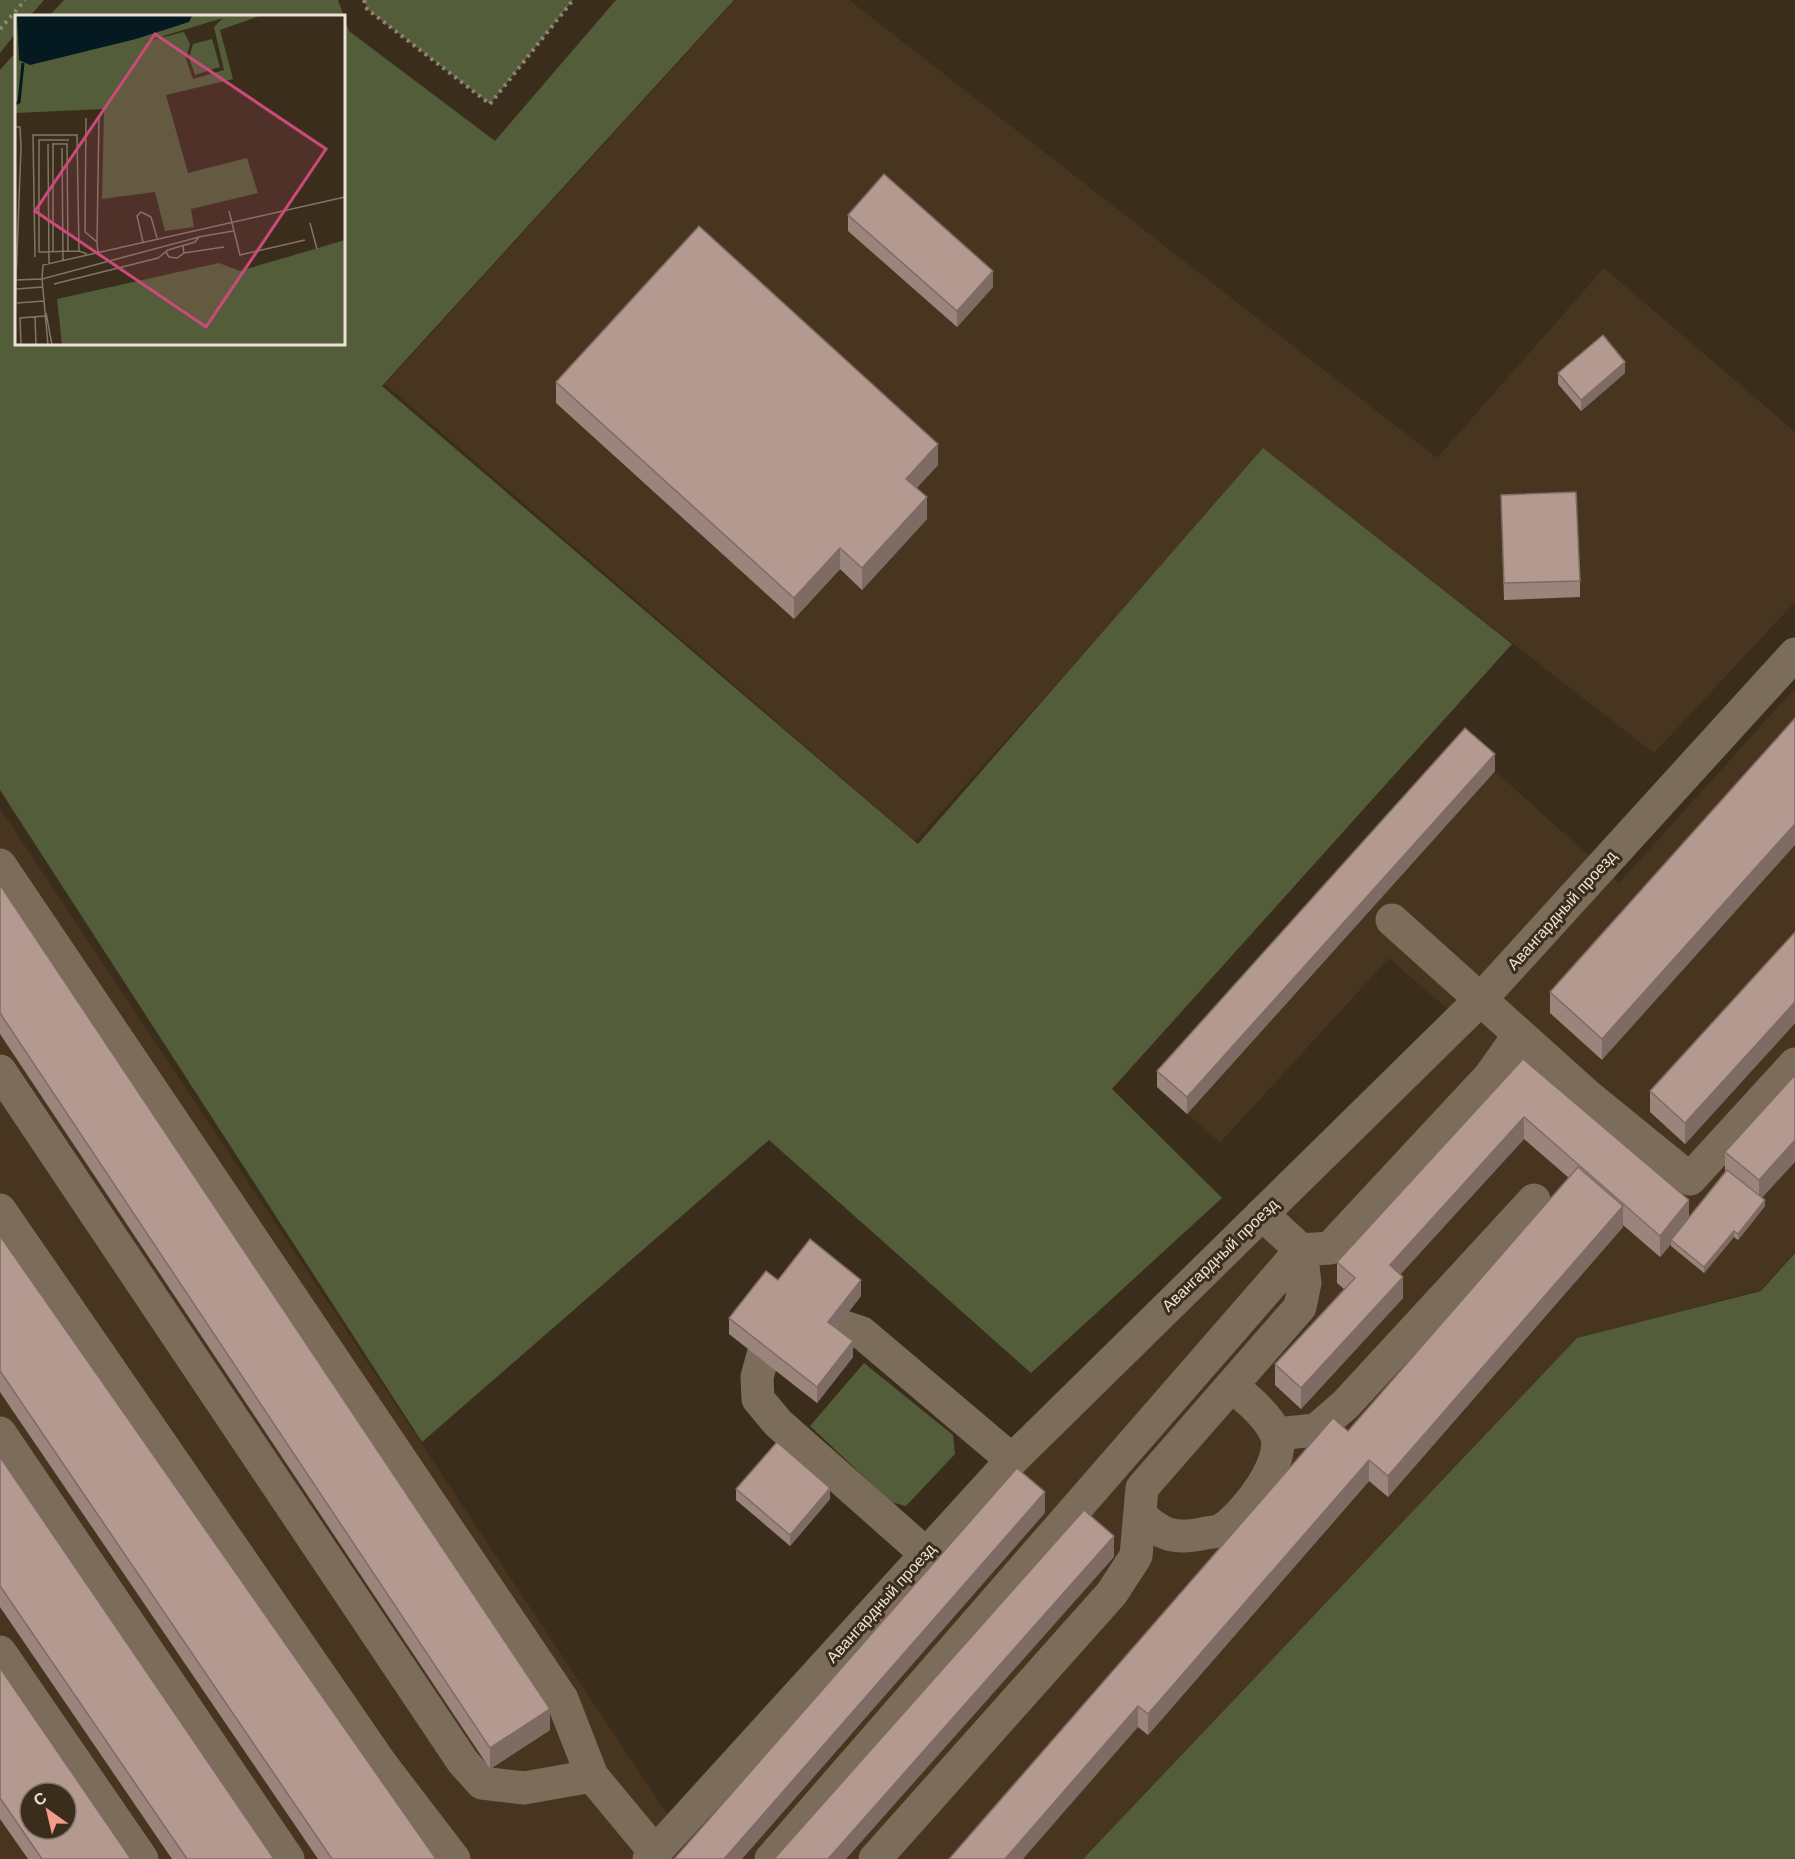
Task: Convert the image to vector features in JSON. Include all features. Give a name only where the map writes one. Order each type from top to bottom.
[{"type":"street","name":"Авангардный проезд","points":[[652,1856],[1012,1460],[1480,1000],[1795,654]]},
{"type":"street","points":[[0,865],[562,1699],[592,1776],[652,1856]]},
{"type":"street","points":[[1392,920],[1588,1096],[1690,1179],[1795,1064]]},
{"type":"street","points":[[771,1859],[1301,1250],[1330,1248],[1490,1076],[1519,1035]]},
{"type":"street","points":[[0,1071],[463,1762],[483,1783],[524,1788],[592,1776]]},
{"type":"street","points":[[1276,1434],[1316,1430],[1346,1404],[1534,1200]]},
{"type":"street","points":[[0,1210],[382,1765],[453,1859]]},
{"type":"street","points":[[875,1859],[1112,1593],[1136,1556],[1142,1488],[1300,1307],[1305,1283],[1301,1250],[1262,1214]]},
{"type":"street","points":[[926,1554],[778,1423],[758,1399],[757,1377],[765,1348],[787,1330],[808,1322],[835,1324],[862,1333],[1012,1460]]},
{"type":"street","points":[[1140,1515],[1155,1530],[1184,1539],[1222,1530],[1250,1502],[1276,1462],[1276,1434],[1249,1400],[1231,1386]]},
{"type":"street","points":[[0,1433],[288,1859]]},
{"type":"street","points":[[0,1652],[142,1859]]},
{"type":"path","points":[[0,29],[25,0]]},
{"type":"path","points":[[363,0],[367,9],[490,104],[573,0]]},
{"type":"shaded area","points":[[735,0],[849,0],[1437,458],[1604,268],[1795,432],[1795,602],[1654,753],[1266,452],[915,841],[385,384]]},
{"type":"shaded area","points":[[1795,688],[1795,1252],[1761,1290],[1577,1338],[1083,1859],[0,1859],[0,808],[677,1829],[1460,1020],[1389,958],[1220,1143],[1157,1087],[1465,744],[1619,883]]},
{"type":"green space","points":[[0,0],[44,0],[31,15],[15,15],[15,34],[0,53]]},
{"type":"green space","points":[[64,0],[338,0],[344,15],[50,15]]},
{"type":"green space","points":[[364,0],[573,0],[490,104],[367,9]]},
{"type":"green space","points":[[616,0],[734,0],[382,386],[918,844],[1263,448],[1512,644],[1112,1089],[1222,1198],[1031,1373],[769,1140],[422,1442],[0,790],[0,70],[15,53],[15,345],[345,345],[345,20],[349,31],[495,141]]},
{"type":"green space","points":[[1795,1253],[1795,1859],[1083,1859],[1577,1338],[1761,1291]]},
{"type":"green space","points":[[864,1363],[953,1435],[955,1454],[906,1506],[891,1502],[810,1426]]},
{"type":"building","points":[[884,174],[993,271],[957,311],[848,215]]},
{"type":"building","points":[[699,226],[938,444],[906,479],[927,497],[862,568],[840,548],[794,598],[556,382]]},
{"type":"building","points":[[1603,335],[1625,362],[1581,400],[1558,373]]},
{"type":"building","points":[[1576,492],[1580,581],[1504,583],[1501,495]]},
{"type":"building","points":[[1795,718],[1795,824],[1602,1039],[1550,992]]},
{"type":"building","points":[[1465,728],[1495,754],[1187,1097],[1157,1071]]},
{"type":"building","points":[[0,885],[550,1709],[490,1748],[0,1013]]},
{"type":"building","points":[[1795,932],[1795,1002],[1685,1123],[1650,1091]]},
{"type":"building","points":[[1523,1059],[1689,1200],[1660,1236],[1524,1117],[1390,1265],[1403,1277],[1301,1388],[1275,1364],[1355,1278],[1337,1262]]},
{"type":"building","points":[[1795,1075],[1795,1140],[1759,1180],[1725,1152]]},
{"type":"building","points":[[1578,1167],[1623,1206],[1388,1476],[1369,1460],[1148,1714],[1138,1706],[1005,1859],[949,1859],[1333,1418],[1348,1431]]},
{"type":"building","points":[[1727,1170],[1765,1200],[1738,1234],[1734,1231],[1704,1267],[1671,1240]]},
{"type":"building","points":[[0,1236],[436,1859],[332,1859],[0,1371]]},
{"type":"building","points":[[810,1239],[861,1280],[828,1322],[853,1341],[817,1387],[729,1318],[766,1271],[778,1280]]},
{"type":"building","points":[[777,1442],[830,1488],[790,1535],[736,1489]]},
{"type":"building","points":[[0,1457],[274,1859],[187,1859],[0,1586]]},
{"type":"building","points":[[1017,1468],[1045,1492],[724,1859],[674,1859]]},
{"type":"building","points":[[1084,1510],[1114,1536],[828,1859],[774,1859]]},
{"type":"building","points":[[0,1668],[78,1781],[18,1781],[18,1824],[0,1798]]},
{"type":"building","points":[[78,1782],[131,1859],[42,1859],[30,1841],[78,1841]]}]
